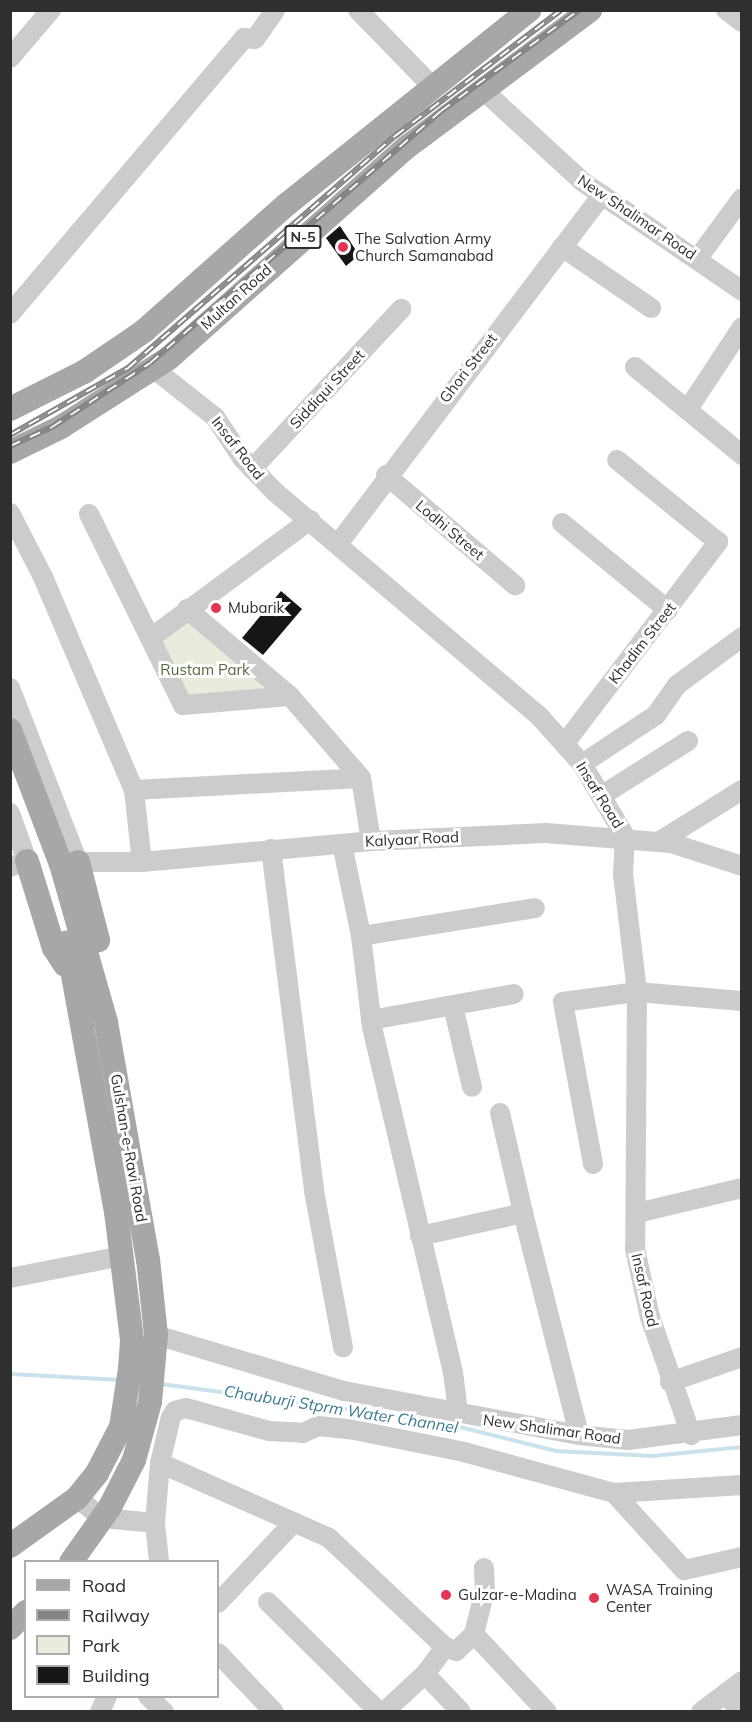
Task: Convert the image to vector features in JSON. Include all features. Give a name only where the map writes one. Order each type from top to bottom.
[{"type":"main road","name":"N-5","points":[[10,409],[84,372],[144,331],[286,205],[529,10]]},
{"type":"main road","name":"Multan Road","points":[[10,452],[61,427],[154,369],[408,147],[590,10]]},
{"type":"main road","name":"Gulshan-e-Ravi Road","points":[[10,729],[61,864],[106,1022],[130,1225],[122,1256],[139,1400],[116,1441],[77,1498],[11,1545]]},
{"type":"main road","name":"Gulshan-e-Ravi Road","points":[[10,774],[46,867],[76,982],[156,1341],[139,1400],[134,1460],[103,1518],[72,1560]]},
{"type":"main road","points":[[78,862],[109,993],[106,1022]]},
{"type":"main road","points":[[19,864],[54,948],[76,982]]},
{"type":"main road","points":[[10,1628],[24,1614]]},
{"type":"street","points":[[10,58],[51,10]]},
{"type":"street","points":[[10,314],[244,38],[255,39],[275,10]]},
{"type":"street","points":[[358,10],[432,86]]},
{"type":"street","points":[[726,10],[741,22]]},
{"type":"street","name":"New Shalimar Road","points":[[483,90],[602,195],[698,258],[741,291]]},
{"type":"street","name":"Ghori Street","points":[[338,544],[386,476],[602,195]]},
{"type":"street","points":[[698,258],[741,198]]},
{"type":"street","points":[[562,247],[651,308]]},
{"type":"street","name":"Siddiqui Street","points":[[252,469],[401,309]]},
{"type":"street","points":[[688,409],[741,327]]},
{"type":"street","points":[[635,367],[741,455]]},
{"type":"street","name":"Insaf Road","points":[[154,369],[215,417],[252,469],[565,743],[582,764],[625,836],[623,874],[637,992],[635,1249],[670,1382],[691,1435]]},
{"type":"street","name":"Khadim Street","points":[[565,743],[718,542],[617,460]]},
{"type":"street","name":"Lodhi Street","points":[[386,476],[515,585]]},
{"type":"street","points":[[10,513],[43,578],[134,790],[142,862]]},
{"type":"street","points":[[89,514],[152,636],[183,705],[290,696]]},
{"type":"street","points":[[152,636],[310,520]]},
{"type":"street","points":[[562,523],[668,610]]},
{"type":"street","points":[[187,609],[290,696],[361,778],[371,841]]},
{"type":"street","points":[[582,764],[656,715],[677,685],[741,637]]},
{"type":"street","points":[[10,688],[78,862]]},
{"type":"street","points":[[601,796],[688,741]]},
{"type":"street","points":[[134,790],[361,778]]},
{"type":"street","points":[[660,841],[741,790]]},
{"type":"street","points":[[10,813],[19,864]]},
{"type":"street","name":"Kalyaar Road","points":[[78,862],[142,862],[371,841],[546,833],[625,836],[660,841],[741,866]]},
{"type":"street","points":[[342,844],[361,936],[371,1020],[458,1413]]},
{"type":"street","points":[[272,849],[314,1191],[343,1347]]},
{"type":"street","points":[[361,936],[535,908]]},
{"type":"street","points":[[593,1164],[563,1002],[637,992],[741,1001]]},
{"type":"street","points":[[371,1020],[514,994]]},
{"type":"street","points":[[453,1006],[472,1087]]},
{"type":"street","points":[[500,1113],[579,1435]]},
{"type":"street","points":[[637,1213],[741,1188]]},
{"type":"street","points":[[420,1236],[523,1213]]},
{"type":"street","points":[[10,1278],[122,1256]]},
{"type":"street","name":"New Shalimar Road","points":[[156,1341],[344,1392],[579,1435],[628,1440],[691,1435],[741,1425]]},
{"type":"street","points":[[670,1382],[741,1357]]},
{"type":"street","points":[[159,1560],[155,1523],[160,1463],[171,1417],[175,1411],[186,1408],[269,1431],[303,1433],[318,1426],[349,1429],[465,1452],[614,1493],[741,1485]]},
{"type":"street","points":[[160,1463],[329,1538],[445,1647],[456,1651],[474,1634],[484,1590],[484,1568]]},
{"type":"street","points":[[614,1493],[684,1570],[741,1557]]},
{"type":"street","points":[[77,1498],[103,1518],[155,1523]]},
{"type":"street","points":[[219,1603],[294,1522]]},
{"type":"street","points":[[268,1602],[379,1712]]},
{"type":"street","points":[[474,1634],[547,1712]]},
{"type":"street","points":[[384,1712],[425,1674],[445,1647]]},
{"type":"street","points":[[219,1654],[274,1712]]},
{"type":"street","points":[[425,1674],[461,1712]]},
{"type":"street","points":[[701,1712],[741,1681]]},
{"type":"street","points":[[726,1694],[740,1712]]},
{"type":"street","points":[[100,1712],[106,1698]]},
{"type":"street","points":[[150,1698],[164,1712]]},
{"type":"green space","name":"Rustam Park","points":[[189,611],[290,696],[191,707],[152,637]]},
{"type":"building","name":"The Salvation Army Church Samanabad","points":[[340,226],[359,255],[346,266],[326,238]]},
{"type":"building","points":[[281,591],[302,609],[263,655],[242,638]]},
{"type":"waterway","name":"Chauburji Stprm Water Channel","points":[[10,1374],[121,1380]]},
{"type":"waterway","name":"Chauburji Stprm Water Channel","points":[[161,1384],[436,1421],[556,1451],[653,1456],[742,1447]]},
{"type":"railway","points":[[10,435],[128,368],[395,136],[561,10]]},
{"type":"railway","points":[[10,446],[52,427],[150,363],[441,111],[579,10]]},
{"type":"place","name":"The Salvation Army Church Samanabad","points":[[343,247]]},
{"type":"place","name":"Mubarik","points":[[216,608]]},
{"type":"place","name":"Gulzar-e-Madina","points":[[446,1595]]},
{"type":"place","name":"WASA Training Center","points":[[594,1598]]}]
